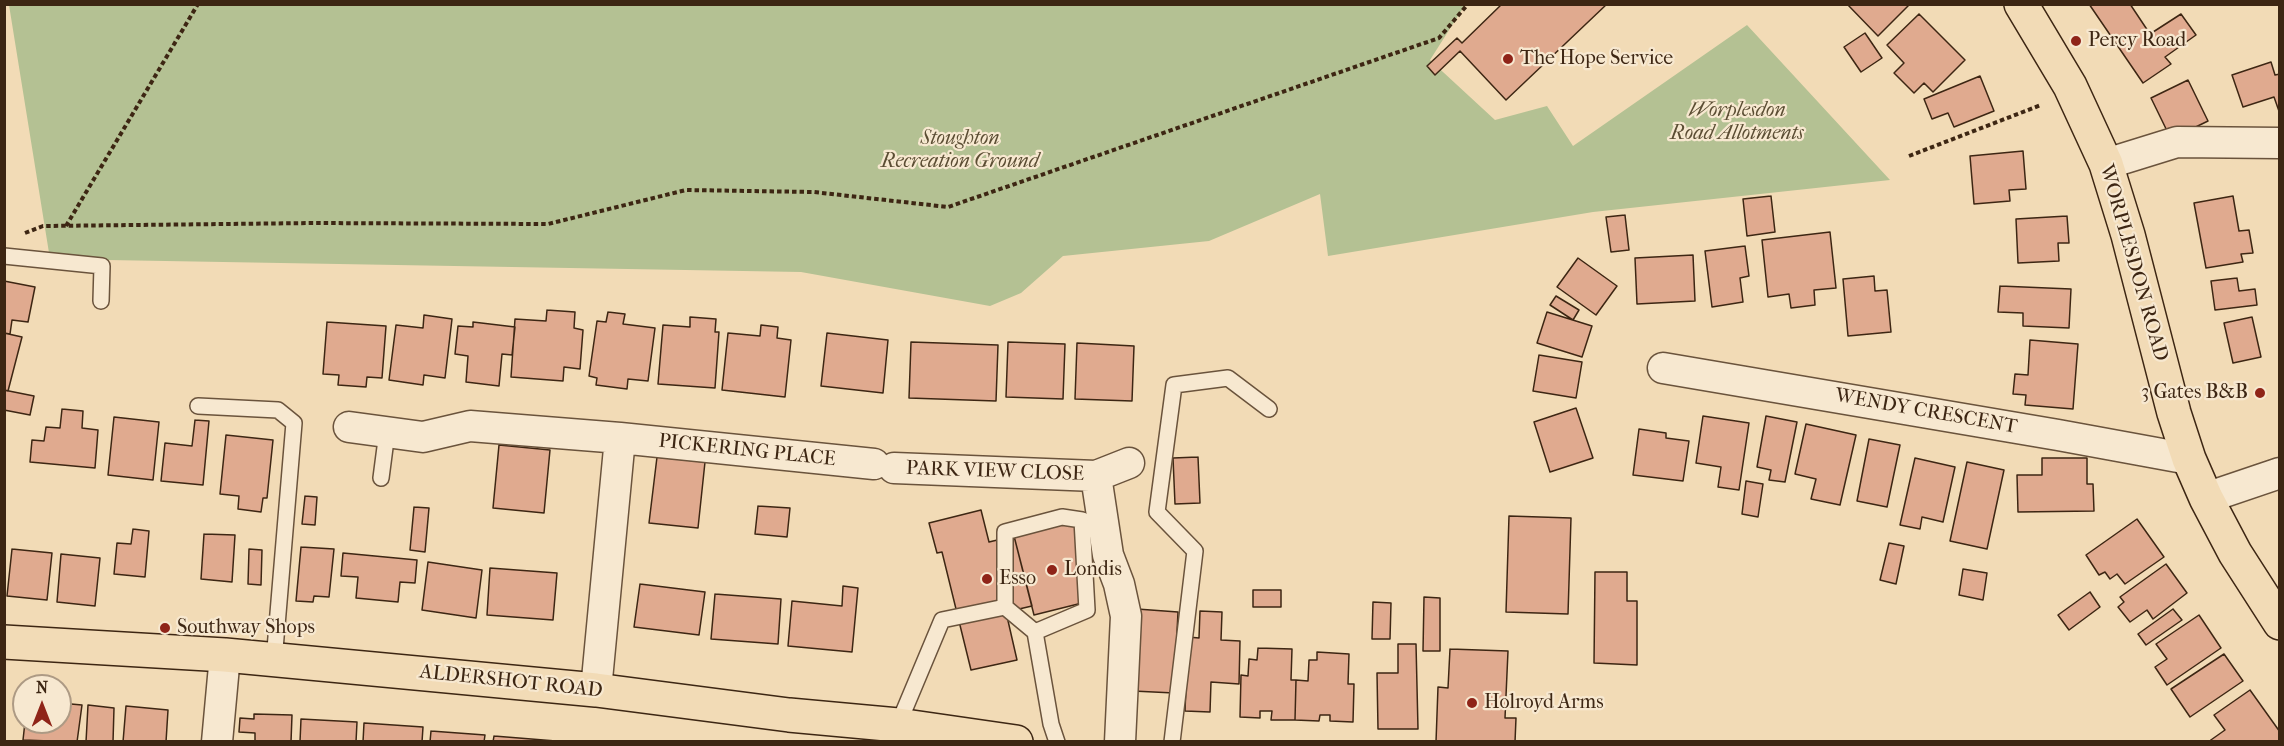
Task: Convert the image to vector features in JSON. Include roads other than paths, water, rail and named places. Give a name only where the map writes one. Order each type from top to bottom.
[{"type":"main road","name":"WORPLESDON ROAD","points":[[2021,4],[2070,86],[2106,164],[2128,235],[2174,413],[2189,459],[2206,498],[2235,553],[2280,622]]},
{"type":"main road","name":"ALDERSHOT ROAD","points":[[4,642],[225,655],[596,690],[789,715],[898,725],[981,739],[1016,741]]},
{"type":"street","points":[[2106,164],[2177,142],[2280,142]]},
{"type":"street","name":"WENDY CRESCENT","points":[[1663,368],[2189,459]]},
{"type":"street","name":"PICKERING PLACE","points":[[349,427],[423,437],[470,426],[620,438],[884,466]]},
{"type":"street","points":[[596,690],[620,438]]},
{"type":"street","name":"PARK VIEW CLOSE","points":[[884,466],[1096,476],[1129,463]]},
{"type":"street","points":[[2206,498],[2280,473]]},
{"type":"street","name":"PARK VIEW CLOSE","points":[[1096,476],[1108,555],[1119,584],[1126,616],[1120,741]]},
{"type":"street","points":[[217,741],[225,655]]},
{"type":"lane","points":[[4,256],[102,266],[101,301]]},
{"type":"lane","points":[[1172,741],[1195,551],[1157,512],[1174,385],[1228,378],[1269,409]]},
{"type":"lane","points":[[198,406],[278,410],[294,423],[274,661]]},
{"type":"lane","points":[[381,478],[387,432]]},
{"type":"lane","points":[[1005,607],[1005,532],[1062,517],[1082,520],[1087,610],[1035,632]]},
{"type":"lane","points":[[1005,607],[1035,632],[1051,724],[1057,741]]},
{"type":"lane","points":[[898,725],[942,620],[1005,607]]},
{"type":"place","name":"Percy Road","points":[[2076,41]]},
{"type":"place","name":"The Hope Service","points":[[1508,59]]},
{"type":"place","name":"3 Gates B&B","points":[[2260,393]]},
{"type":"place","name":"Londis","points":[[1052,570]]},
{"type":"place","name":"Esso","points":[[987,579]]},
{"type":"place","name":"Southway Shops","points":[[165,628]]},
{"type":"place","name":"Holroyd Arms","points":[[1472,703]]},
{"type":"park label","name":"Worplesdon Road Allotments","points":[[1737,122]]},
{"type":"park label","name":"Stoughton Recreation Ground","points":[[960,150]]}]
